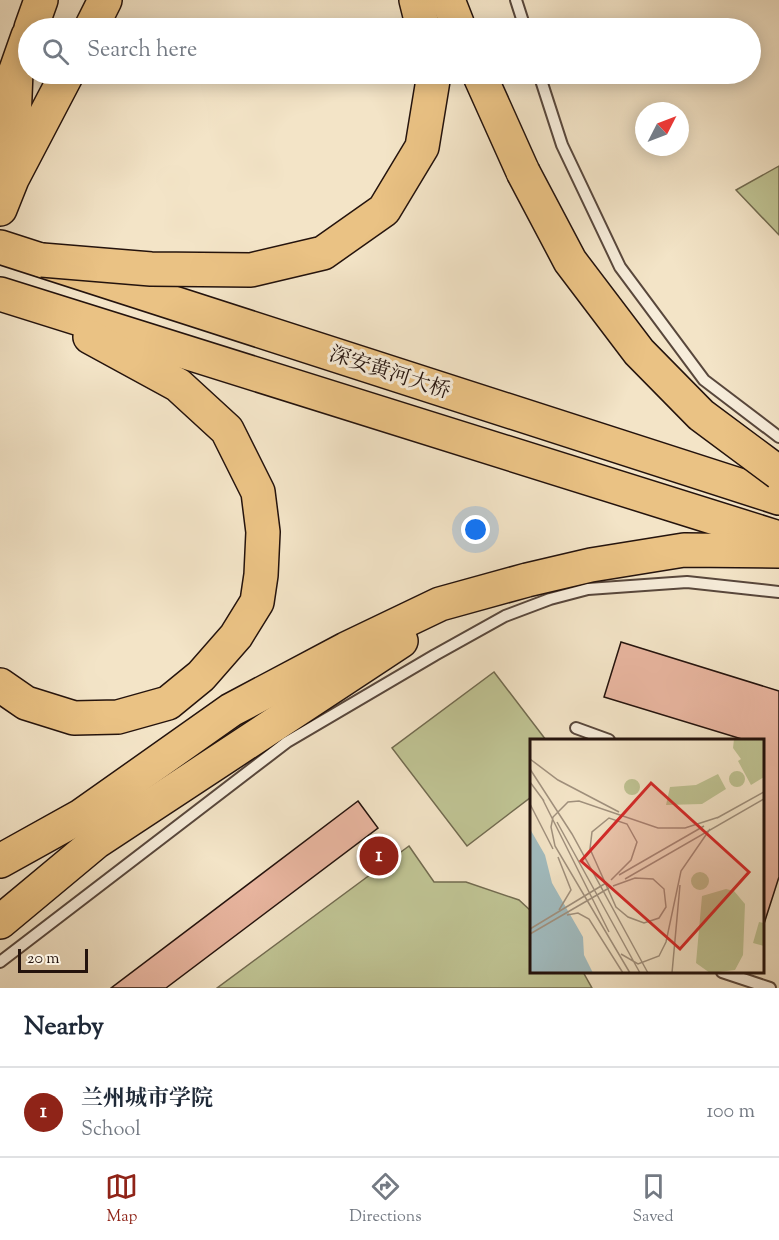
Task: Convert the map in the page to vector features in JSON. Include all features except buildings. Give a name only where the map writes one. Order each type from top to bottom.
[{"type":"main road","points":[[35,18],[41,0]]},
{"type":"main road","points":[[96,18],[105,0]]},
{"type":"main road","points":[[416,0],[420,18]]},
{"type":"main road","points":[[448,0],[455,18]]},
{"type":"main road","points":[[472,0],[478,18]]},
{"type":"main road","points":[[0,115],[18,65]]},
{"type":"main road","points":[[12,179],[16,71]]},
{"type":"main road","points":[[0,210],[12,179],[62,84]]},
{"type":"main road","points":[[42,260],[151,269],[251,270],[324,253],[384,210],[422,147],[432,84]]},
{"type":"main road","points":[[483,84],[523,172],[570,261],[639,352],[701,415],[779,473]]},
{"type":"main road","points":[[497,84],[523,172]]},
{"type":"main road","name":"深安黄河大桥","points":[[0,247],[779,498]]},
{"type":"main road","points":[[0,685],[26,703],[74,718],[118,717],[168,703],[201,676],[236,636],[257,602],[263,532],[258,492],[227,430],[178,385],[11,297]]},
{"type":"main road","name":"深安黄河大桥","points":[[11,297],[779,538]]},
{"type":"main road","points":[[0,861],[81,816],[231,710],[346,649],[440,604],[591,565],[684,550],[779,551]]},
{"type":"main road","points":[[0,922],[96,842],[410,636],[527,580]]},
{"type":"lane","points":[[516,0],[522,18]]},
{"type":"lane","points":[[542,84],[562,145],[620,267],[704,380],[779,437]]},
{"type":"lane","points":[[0,962],[287,742],[506,616],[550,598],[588,589],[687,582],[779,592]]},
{"type":"lane","points":[[576,728],[604,739]]},
{"type":"lane","points":[[725,973],[770,988]]},
{"type":"green space","points":[[779,166],[779,235],[736,190]]},
{"type":"green space","points":[[494,672],[545,739],[530,739],[530,798],[467,846],[392,748]]},
{"type":"green space","points":[[409,846],[434,882],[466,882],[519,900],[530,910],[530,973],[584,973],[592,988],[217,988]]},
{"type":"place","name":"兰州城市学院","points":[[379,856]]}]
